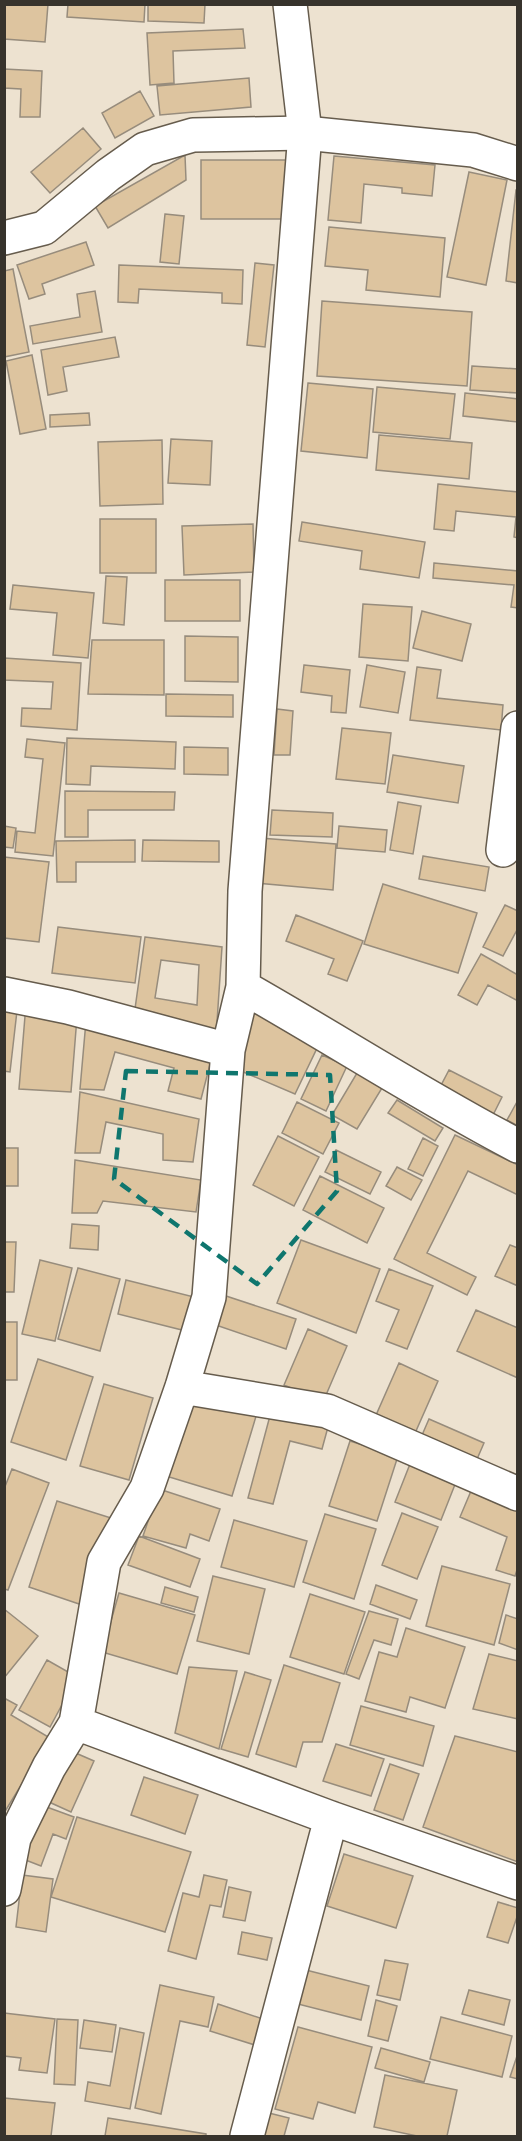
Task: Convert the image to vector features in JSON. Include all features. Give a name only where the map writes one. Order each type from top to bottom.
[{"type":"street","points":[[4,1889],[9,1834],[76,1723],[104,1562],[147,1488],[183,1387],[208,1297],[228,1050],[243,987],[245,891],[305,133],[290,4]]},
{"type":"street","points":[[4,238],[44,228],[108,175],[145,149],[194,135],[305,133],[473,150],[518,164]]},
{"type":"street","points":[[503,850],[518,728]]},
{"type":"street","points":[[243,987],[330,1036],[467,1119],[518,1146]]},
{"type":"street","points":[[4,994],[68,1007],[228,1050]]},
{"type":"street","points":[[183,1387],[327,1411],[518,1494]]},
{"type":"street","points":[[76,1723],[331,1818],[518,1883]]},
{"type":"street","points":[[247,2136],[331,1818]]},
{"type":"highlighted area","points":[[126,1071],[330,1075],[337,1191],[257,1284],[114,1179]]},
{"type":"building","points":[[4,4],[48,4],[45,42],[4,39]]},
{"type":"building","points":[[68,4],[145,4],[144,22],[67,17]]},
{"type":"building","points":[[148,4],[205,4],[204,23],[148,21]]},
{"type":"building","points":[[243,29],[245,48],[173,51],[174,83],[150,85],[147,33]]},
{"type":"building","points":[[4,69],[42,71],[40,117],[20,117],[21,89],[4,88]]},
{"type":"building","points":[[249,78],[251,107],[160,115],[157,86]]},
{"type":"building","points":[[140,91],[154,116],[115,138],[102,113]]},
{"type":"building","points":[[83,128],[101,149],[50,193],[31,172]]},
{"type":"building","points":[[185,155],[186,180],[108,228],[95,206]]},
{"type":"building","points":[[334,156],[435,165],[432,196],[402,193],[402,188],[364,184],[361,223],[328,220]]},
{"type":"building","points":[[201,160],[287,160],[286,219],[201,219]]},
{"type":"building","points":[[469,172],[507,180],[486,285],[447,277]]},
{"type":"building","points":[[516,190],[518,190],[518,283],[506,281]]},
{"type":"building","points":[[165,214],[184,216],[179,264],[160,262]]},
{"type":"building","points":[[329,227],[445,238],[440,297],[366,290],[368,270],[325,266]]},
{"type":"building","points":[[86,242],[94,265],[42,284],[45,294],[29,299],[17,265]]},
{"type":"building","points":[[255,263],[274,265],[265,347],[247,345]]},
{"type":"building","points":[[119,265],[243,270],[242,304],[222,303],[222,293],[139,289],[138,303],[118,302]]},
{"type":"building","points":[[13,269],[29,352],[4,357],[4,271]]},
{"type":"building","points":[[95,291],[102,332],[33,344],[30,326],[80,317],[77,294]]},
{"type":"building","points":[[322,301],[472,312],[467,386],[317,376]]},
{"type":"building","points":[[115,337],[119,357],[63,367],[67,391],[48,395],[41,350]]},
{"type":"building","points":[[32,355],[46,429],[20,434],[6,361]]},
{"type":"building","points":[[472,366],[518,369],[518,393],[470,390]]},
{"type":"building","points":[[308,383],[373,389],[367,458],[301,451]]},
{"type":"building","points":[[377,387],[455,394],[450,439],[373,432]]},
{"type":"building","points":[[465,393],[518,399],[518,422],[463,416]]},
{"type":"building","points":[[89,413],[90,425],[50,427],[50,415]]},
{"type":"building","points":[[379,435],[472,443],[469,479],[376,470]]},
{"type":"building","points":[[171,439],[212,441],[210,485],[168,483]]},
{"type":"building","points":[[162,440],[163,504],[100,506],[98,442]]},
{"type":"building","points":[[438,484],[518,492],[518,538],[514,537],[516,517],[456,511],[454,531],[434,529]]},
{"type":"building","points":[[100,519],[156,519],[156,573],[100,573]]},
{"type":"building","points":[[302,522],[425,542],[419,578],[360,569],[362,551],[299,541]]},
{"type":"building","points":[[253,524],[254,572],[184,575],[182,526]]},
{"type":"building","points":[[434,563],[518,571],[518,608],[511,607],[514,585],[433,578]]},
{"type":"building","points":[[106,576],[127,577],[124,625],[103,623]]},
{"type":"building","points":[[165,580],[240,580],[240,621],[165,621]]},
{"type":"building","points":[[13,585],[94,593],[88,658],[53,655],[57,613],[10,609]]},
{"type":"building","points":[[363,604],[412,607],[408,661],[359,657]]},
{"type":"building","points":[[422,611],[471,624],[462,661],[413,648]]},
{"type":"building","points":[[185,636],[238,637],[238,682],[185,681]]},
{"type":"building","points":[[92,640],[164,640],[164,695],[88,694]]},
{"type":"building","points":[[4,658],[81,663],[77,730],[21,726],[22,708],[51,709],[53,682],[4,680]]},
{"type":"building","points":[[304,665],[350,670],[346,713],[331,712],[332,696],[301,692]]},
{"type":"building","points":[[367,665],[405,672],[398,713],[360,707]]},
{"type":"building","points":[[417,667],[441,670],[437,698],[503,705],[501,730],[410,720]]},
{"type":"building","points":[[166,694],[233,695],[233,717],[166,716]]},
{"type":"building","points":[[277,709],[293,711],[290,755],[274,755]]},
{"type":"building","points":[[342,728],[391,733],[385,784],[336,779]]},
{"type":"building","points":[[67,738],[176,742],[175,769],[91,766],[90,785],[66,784]]},
{"type":"building","points":[[27,739],[65,743],[53,856],[15,852],[17,831],[35,833],[43,759],[25,757]]},
{"type":"building","points":[[184,747],[228,748],[228,775],[184,774]]},
{"type":"building","points":[[393,755],[464,766],[458,803],[387,792]]},
{"type":"building","points":[[65,791],[175,792],[174,810],[88,810],[88,837],[65,837]]},
{"type":"building","points":[[398,802],[421,806],[413,854],[390,850]]},
{"type":"building","points":[[272,810],[333,813],[332,837],[270,835]]},
{"type":"building","points":[[4,826],[16,828],[13,848],[4,847]]},
{"type":"building","points":[[339,826],[387,830],[385,852],[337,848]]},
{"type":"building","points":[[260,838],[336,844],[333,890],[256,883]]},
{"type":"building","points":[[135,840],[135,862],[76,862],[76,882],[57,882],[56,841]]},
{"type":"building","points":[[143,840],[219,841],[219,862],[142,861]]},
{"type":"building","points":[[423,856],[489,867],[485,891],[419,879]]},
{"type":"building","points":[[4,857],[49,862],[39,942],[4,938]]},
{"type":"building","points":[[383,884],[477,913],[458,973],[364,944]]},
{"type":"building","points":[[505,905],[518,911],[518,928],[503,956],[483,947]]},
{"type":"building","points":[[296,915],[363,941],[347,981],[328,974],[334,959],[286,941]]},
{"type":"building","points":[[58,927],[141,937],[135,983],[52,973]]},
{"type":"building","points":[[145,937],[222,947],[216,1037],[134,1016]],"holes":[[[161,960],[199,965],[197,1005],[155,998]]]},
{"type":"building","points":[[481,954],[518,975],[518,1001],[488,985],[477,1005],[458,995]]},
{"type":"building","points":[[4,999],[18,1002],[10,1072],[4,1071]]},
{"type":"building","points":[[26,1004],[77,1017],[71,1092],[19,1089]]},
{"type":"building","points":[[254,1013],[319,1044],[295,1094],[234,1068]]},
{"type":"building","points":[[86,1021],[213,1053],[201,1099],[168,1091],[174,1068],[115,1052],[104,1090],[80,1089]]},
{"type":"building","points":[[322,1055],[347,1066],[326,1111],[301,1099]]},
{"type":"building","points":[[449,1070],[502,1097],[491,1119],[437,1093]]},
{"type":"building","points":[[357,1073],[382,1088],[357,1129],[332,1115]]},
{"type":"building","points":[[80,1092],[199,1119],[193,1162],[163,1160],[163,1134],[106,1122],[100,1153],[75,1153]]},
{"type":"building","points":[[397,1100],[443,1128],[435,1141],[388,1113]]},
{"type":"building","points":[[518,1100],[518,1126],[507,1120]]},
{"type":"building","points":[[297,1102],[339,1123],[323,1154],[282,1133]]},
{"type":"building","points":[[455,1135],[518,1165],[518,1195],[468,1171],[427,1253],[476,1277],[467,1295],[394,1259]]},
{"type":"building","points":[[278,1136],[319,1157],[294,1206],[253,1185]]},
{"type":"building","points":[[423,1138],[438,1146],[423,1176],[408,1169]]},
{"type":"building","points":[[4,1148],[18,1148],[18,1186],[4,1186]]},
{"type":"building","points":[[336,1150],[381,1172],[370,1194],[325,1172]]},
{"type":"building","points":[[75,1160],[201,1180],[196,1212],[103,1201],[97,1213],[72,1213]]},
{"type":"building","points":[[397,1167],[422,1180],[411,1200],[386,1186]]},
{"type":"building","points":[[320,1176],[384,1208],[367,1243],[303,1210]]},
{"type":"building","points":[[72,1224],[99,1226],[98,1250],[70,1248]]},
{"type":"building","points":[[301,1240],[380,1269],[356,1333],[277,1303]]},
{"type":"building","points":[[4,1242],[16,1242],[14,1292],[4,1292]]},
{"type":"building","points":[[510,1245],[518,1248],[518,1286],[495,1276]]},
{"type":"building","points":[[40,1260],[72,1268],[55,1341],[22,1334]]},
{"type":"building","points":[[78,1268],[120,1279],[100,1351],[58,1339]]},
{"type":"building","points":[[389,1269],[433,1286],[407,1349],[386,1341],[399,1310],[376,1301]]},
{"type":"building","points":[[126,1280],[198,1298],[190,1332],[118,1314]]},
{"type":"building","points":[[220,1294],[296,1319],[286,1349],[210,1323]]},
{"type":"building","points":[[476,1310],[518,1328],[518,1378],[457,1351]]},
{"type":"building","points":[[4,1322],[17,1322],[17,1380],[4,1380]]},
{"type":"building","points":[[308,1329],[347,1346],[323,1402],[284,1385]]},
{"type":"building","points":[[38,1359],[93,1377],[66,1460],[11,1442]]},
{"type":"building","points":[[399,1363],[438,1381],[412,1440],[373,1422]]},
{"type":"building","points":[[104,1384],[153,1398],[129,1480],[80,1466]]},
{"type":"building","points":[[191,1393],[257,1413],[232,1496],[166,1476]]},
{"type":"building","points":[[271,1412],[328,1427],[322,1449],[290,1441],[273,1504],[248,1498]]},
{"type":"building","points":[[429,1419],[484,1443],[474,1466],[419,1442]]},
{"type":"building","points":[[350,1441],[398,1456],[377,1521],[329,1506]]},
{"type":"building","points":[[410,1464],[456,1482],[441,1520],[395,1502]]},
{"type":"building","points":[[12,1469],[49,1483],[8,1590],[4,1589],[4,1489]]},
{"type":"building","points":[[159,1489],[220,1509],[209,1541],[190,1534],[186,1548],[143,1536]]},
{"type":"building","points":[[471,1491],[518,1511],[518,1567],[515,1576],[496,1570],[507,1537],[460,1517]]},
{"type":"building","points":[[57,1501],[111,1518],[82,1605],[29,1587]]},
{"type":"building","points":[[402,1513],[438,1527],[417,1579],[382,1565]]},
{"type":"building","points":[[325,1514],[376,1529],[354,1599],[303,1582]]},
{"type":"building","points":[[234,1520],[307,1541],[294,1587],[221,1567]]},
{"type":"building","points":[[139,1536],[200,1559],[190,1587],[128,1565]]},
{"type":"building","points":[[442,1566],[510,1584],[494,1645],[426,1626]]},
{"type":"building","points":[[213,1576],[265,1589],[249,1654],[197,1641]]},
{"type":"building","points":[[376,1585],[417,1600],[410,1619],[370,1604]]},
{"type":"building","points":[[165,1587],[198,1597],[194,1612],[161,1603]]},
{"type":"building","points":[[119,1593],[195,1615],[177,1674],[102,1652]]},
{"type":"building","points":[[310,1594],[365,1612],[344,1674],[290,1657]]},
{"type":"building","points":[[4,1609],[38,1636],[4,1678]]},
{"type":"building","points":[[369,1611],[398,1619],[391,1645],[374,1640],[359,1679],[346,1674]]},
{"type":"building","points":[[506,1615],[518,1619],[518,1650],[499,1643]]},
{"type":"building","points":[[406,1628],[465,1647],[445,1708],[410,1697],[406,1712],[365,1701],[379,1652],[397,1657]]},
{"type":"building","points":[[489,1654],[518,1661],[518,1719],[473,1709]]},
{"type":"building","points":[[47,1660],[77,1677],[50,1727],[19,1710]]},
{"type":"building","points":[[284,1665],[340,1683],[322,1742],[303,1742],[296,1767],[256,1754]]},
{"type":"building","points":[[189,1667],[237,1671],[219,1749],[175,1733]]},
{"type":"building","points":[[245,1672],[271,1680],[248,1757],[221,1749]]},
{"type":"building","points":[[4,1698],[17,1705],[11,1715],[50,1738],[4,1813]]},
{"type":"building","points":[[361,1706],[434,1726],[423,1766],[350,1745]]},
{"type":"building","points":[[455,1736],[518,1752],[518,1862],[423,1827]]},
{"type":"building","points":[[336,1744],[384,1759],[371,1796],[323,1781]]},
{"type":"building","points":[[71,1751],[94,1761],[71,1812],[49,1802]]},
{"type":"building","points":[[390,1764],[419,1774],[403,1820],[374,1810]]},
{"type":"building","points":[[144,1777],[198,1795],[185,1834],[131,1815]]},
{"type":"building","points":[[44,1806],[74,1817],[66,1839],[53,1834],[41,1866],[23,1859]]},
{"type":"building","points":[[77,1817],[191,1852],[165,1932],[51,1897]]},
{"type":"building","points":[[344,1854],[413,1876],[396,1928],[327,1906]]},
{"type":"building","points":[[22,1875],[53,1879],[46,1932],[16,1927]]},
{"type":"building","points":[[204,1875],[227,1880],[221,1907],[210,1905],[196,1959],[168,1951],[183,1893],[199,1897]]},
{"type":"building","points":[[229,1887],[251,1892],[245,1921],[223,1917]]},
{"type":"building","points":[[498,1902],[518,1908],[508,1943],[487,1937]]},
{"type":"building","points":[[242,1932],[272,1938],[267,1960],[238,1954]]},
{"type":"building","points":[[385,1960],[408,1964],[400,2000],[377,1995]]},
{"type":"building","points":[[298,1968],[369,1986],[361,2020],[290,2002]]},
{"type":"building","points":[[160,1985],[214,1997],[208,2027],[180,2021],[161,2114],[135,2108]]},
{"type":"building","points":[[469,1990],[510,2000],[504,2025],[462,2014]]},
{"type":"building","points":[[376,2000],[397,2006],[388,2041],[368,2036]]},
{"type":"building","points":[[218,2004],[266,2020],[258,2046],[210,2031]]},
{"type":"building","points":[[4,2013],[55,2019],[47,2073],[19,2070],[21,2058],[4,2056]]},
{"type":"building","points":[[441,2017],[512,2036],[502,2077],[430,2059]]},
{"type":"building","points":[[57,2019],[78,2020],[75,2085],[54,2084]]},
{"type":"building","points":[[84,2020],[116,2025],[112,2052],[80,2048]]},
{"type":"building","points":[[298,2027],[372,2047],[355,2113],[318,2102],[313,2119],[275,2109]]},
{"type":"building","points":[[120,2028],[144,2033],[130,2109],[85,2101],[88,2082],[110,2086]]},
{"type":"building","points":[[381,2048],[430,2062],[424,2082],[375,2068]]},
{"type":"building","points":[[518,2053],[518,2079],[510,2077]]},
{"type":"building","points":[[385,2075],[457,2090],[447,2136],[417,2136],[374,2127]]},
{"type":"building","points":[[4,2098],[55,2103],[51,2136],[4,2136]]},
{"type":"building","points":[[261,2111],[289,2118],[284,2136],[254,2136]]},
{"type":"building","points":[[108,2118],[206,2134],[206,2136],[105,2136]]}]
